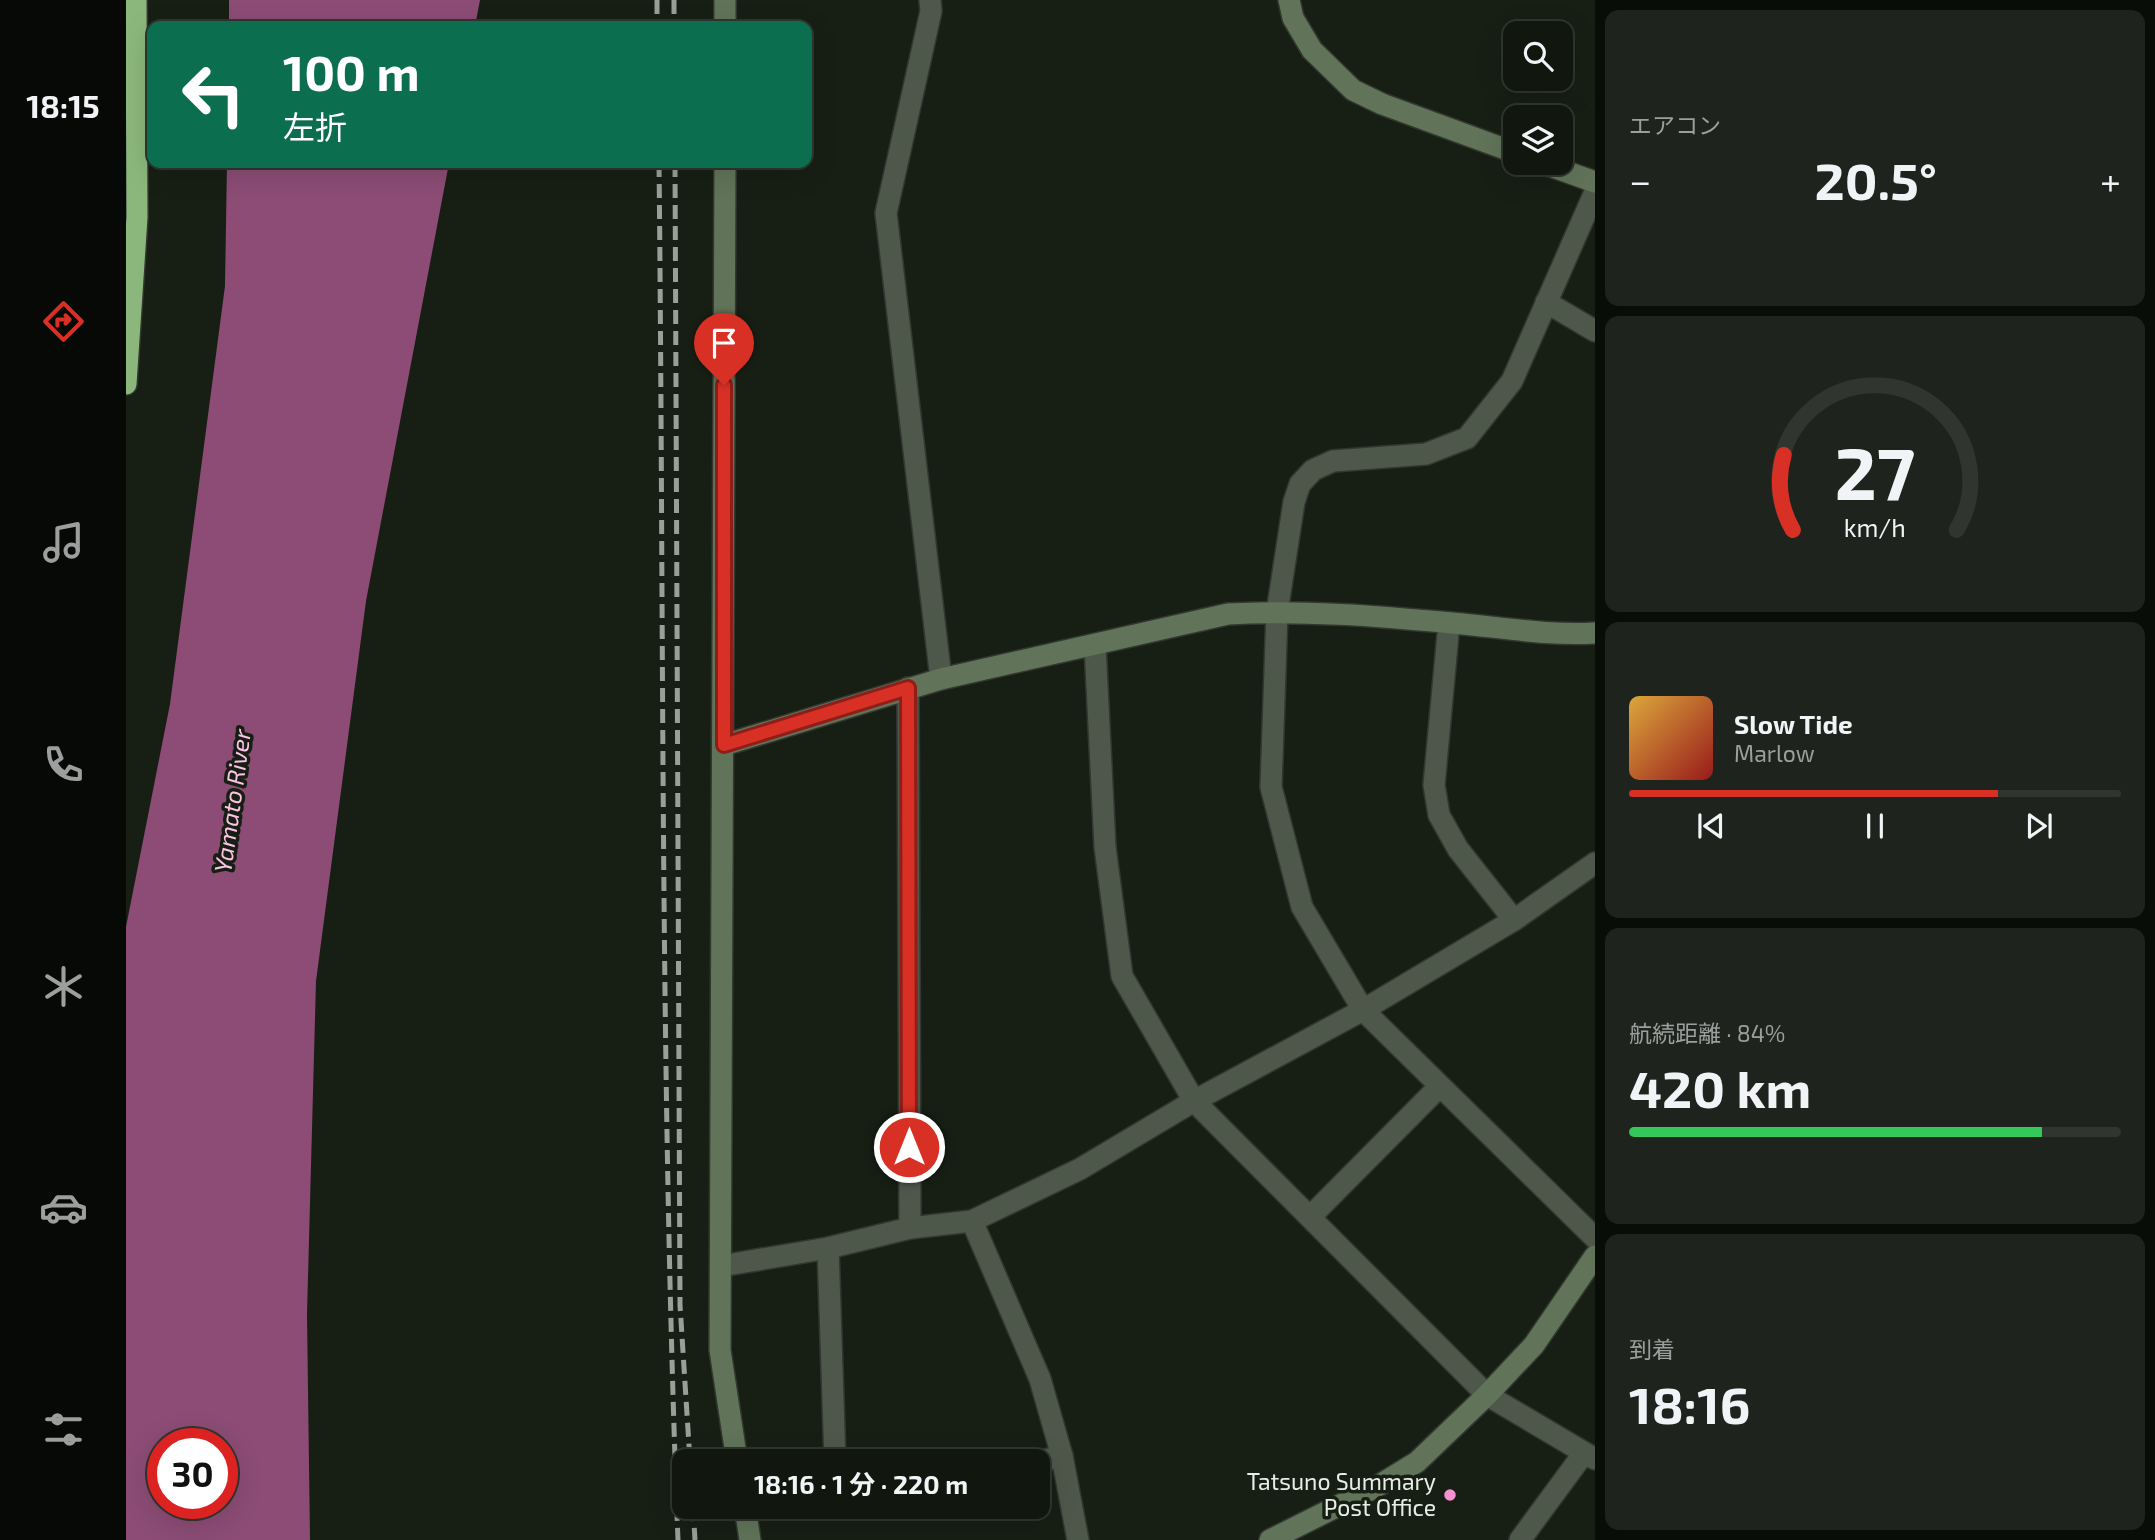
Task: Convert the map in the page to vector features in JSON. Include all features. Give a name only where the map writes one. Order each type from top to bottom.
[{"type":"highway","points":[[126,384],[136,217],[136,0]]},
{"type":"street","points":[[725,0],[725,21]]},
{"type":"street","points":[[930,0],[931,11],[886,214],[941,679]]},
{"type":"street","points":[[1289,0],[1293,18],[1312,51],[1353,90],[1382,104],[1503,148]]},
{"type":"street","points":[[725,168],[720,1350],[735,1449]]},
{"type":"street","points":[[1573,174],[1595,182]]},
{"type":"street","points":[[1595,192],[1512,381],[1467,438],[1426,454],[1333,461],[1313,470],[1300,484],[1294,502],[1277,612],[1271,787],[1302,907],[1363,1010],[1595,1238]]},
{"type":"street","points":[[1546,302],[1595,331]]},
{"type":"street","points":[[724,745],[941,679],[1228,614],[1277,612],[1449,623],[1564,635],[1595,632]]},
{"type":"street","points":[[1449,623],[1434,785],[1438,815],[1458,849],[1514,920]]},
{"type":"street","points":[[1095,645],[1105,847],[1122,976],[1194,1101],[1487,1395],[1589,1456],[1520,1540]]},
{"type":"street","points":[[908,688],[910,1228]]},
{"type":"street","points":[[721,1266],[828,1248],[910,1228],[972,1221],[1080,1168],[1194,1101],[1363,1010],[1514,920],[1595,863]]},
{"type":"street","points":[[1310,1217],[1440,1086]]},
{"type":"street","points":[[972,1221],[1040,1379],[1062,1456],[1078,1540]]},
{"type":"street","points":[[828,1248],[835,1449]]},
{"type":"street","points":[[1270,1540],[1378,1486],[1417,1462],[1487,1395],[1534,1345],[1595,1256]]},
{"type":"street","points":[[1050,1459],[1062,1456]]},
{"type":"street","points":[[747,1519],[750,1540]]},
{"type":"water","points":[[229,0],[480,0],[476,21],[229,21]]},
{"type":"water","name":"Yamato River","points":[[227,168],[448,168],[366,601],[316,981],[307,1314],[310,1540],[126,1540],[126,927],[170,704],[225,286]]},
{"type":"railway","points":[[657,0],[657,21]]},
{"type":"railway","points":[[674,0],[674,21]]},
{"type":"railway","points":[[659,168],[665,1024],[678,1540]]},
{"type":"railway","points":[[675,168],[680,1305],[689,1449]]},
{"type":"railway","points":[[694,1519],[695,1540]]},
{"type":"place","name":"Tatsuno Summary Post Office","points":[[1450,1495]]},
{"type":"route","points":[[724,385],[724,745],[908,688],[909,1147]]}]
